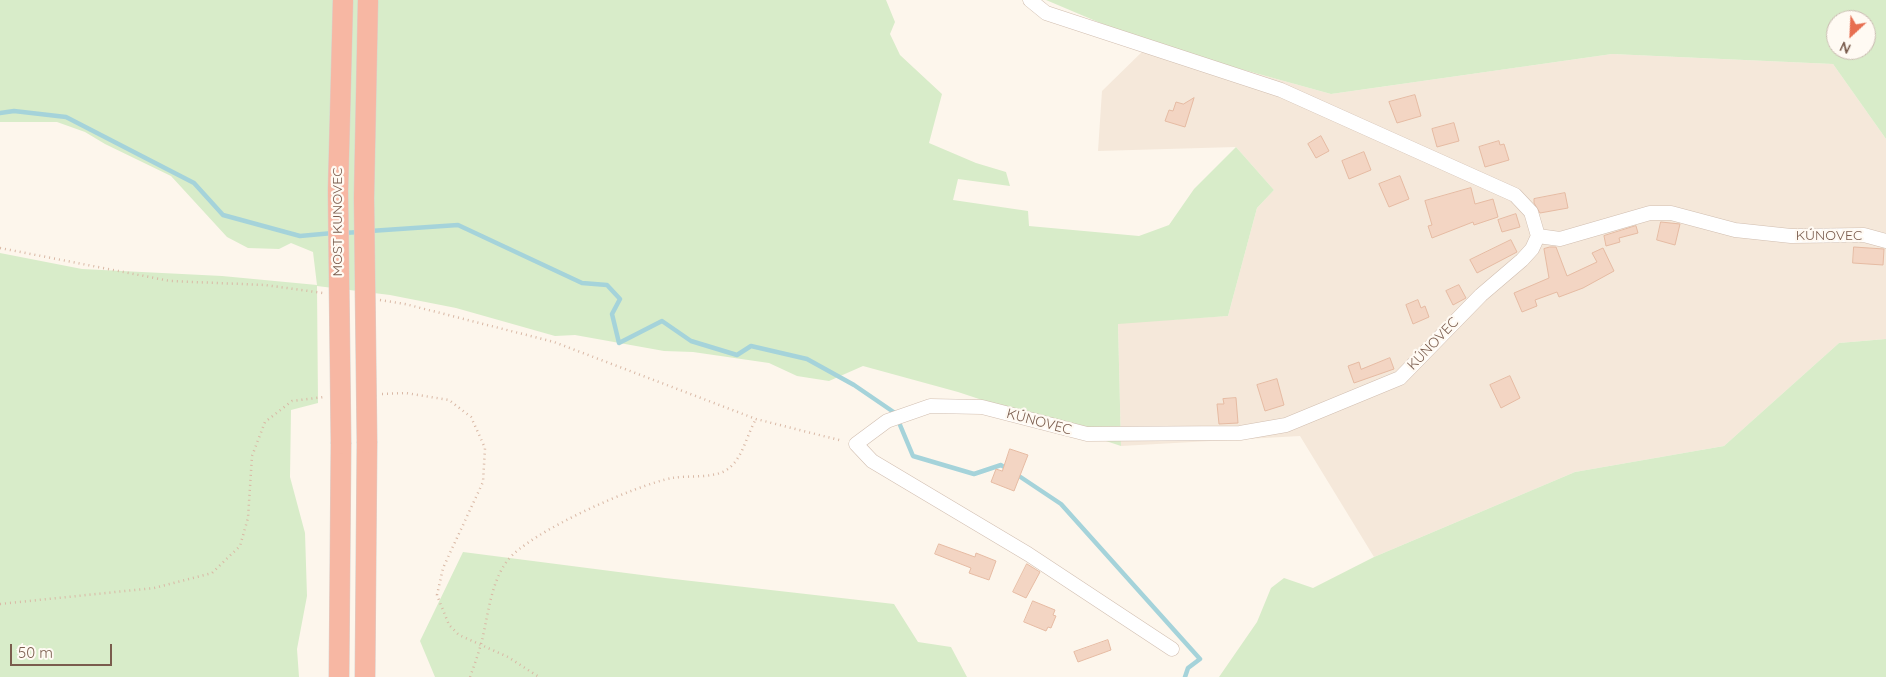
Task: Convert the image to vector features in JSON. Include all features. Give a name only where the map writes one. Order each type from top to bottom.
[{"type":"highway","name":"MOST KUNOVEC","points":[[339,677],[341,444],[338,191],[342,0]]},
{"type":"highway","name":"MOST KUNOVEC","points":[[365,677],[367,443],[364,179],[368,0]]},
{"type":"street","points":[[1030,0],[1046,13],[1281,90],[1493,184],[1515,195],[1530,212],[1538,236]]},
{"type":"street","name":"KÚNOVEC","points":[[856,444],[887,421],[930,406],[982,407],[1087,434],[1240,433],[1286,424],[1400,378],[1481,294],[1522,260],[1532,249],[1538,236],[1560,239],[1650,212],[1671,213],[1735,230],[1791,236],[1864,235],[1886,241]]},
{"type":"street","points":[[856,444],[872,460],[1028,554],[1172,649]]},
{"type":"path","points":[[0,248],[170,281],[265,285],[330,294]]},
{"type":"path","points":[[377,300],[405,304],[554,342],[756,420],[856,444]]},
{"type":"path","points":[[470,677],[481,646],[498,578],[508,560],[519,549],[541,534],[638,487],[673,478],[723,472],[737,458],[748,431],[756,420]]},
{"type":"path","points":[[0,604],[87,594]]},
{"type":"path","points":[[481,646],[508,657],[539,677]]},
{"type":"shaded area","points":[[1150,44],[1331,94],[1612,54],[1833,64],[1886,139],[1886,339],[1839,343],[1724,446],[1575,472],[1374,557],[1300,436],[1121,446],[1118,323],[1228,316],[1257,208],[1274,190],[1236,147],[1098,151],[1102,91]]},
{"type":"green space","points":[[0,0],[886,0],[895,22],[890,34],[900,55],[942,94],[929,143],[976,163],[1006,172],[1010,186],[958,179],[953,200],[1028,211],[1029,226],[1139,236],[1169,225],[1194,189],[1236,147],[1274,190],[1257,208],[1228,316],[1118,324],[1121,446],[958,392],[863,366],[829,381],[797,376],[769,363],[693,352],[664,351],[575,335],[555,336],[456,308],[390,295],[317,286],[318,403],[291,410],[290,477],[305,533],[307,596],[297,649],[299,677],[0,677],[0,253],[82,269],[222,276],[317,285],[313,252],[291,243],[279,249],[248,248],[227,237],[171,176],[105,144],[85,132],[57,122],[0,122]]},
{"type":"green space","points":[[1046,0],[1886,0],[1886,139],[1833,64],[1612,54],[1331,94],[1150,44]]},
{"type":"green space","points":[[1886,339],[1886,677],[1219,677],[1257,622],[1271,588],[1284,578],[1313,588],[1374,557],[1575,472],[1724,446],[1839,343]]},
{"type":"green space","points":[[463,552],[665,578],[894,604],[918,642],[951,647],[967,677],[435,677],[420,641]]},
{"type":"building","points":[[1415,95],[1421,116],[1397,123],[1389,102]]},
{"type":"building","points":[[1194,98],[1185,127],[1165,121],[1169,110],[1173,111],[1176,102],[1183,104]]},
{"type":"building","points":[[1454,123],[1459,141],[1437,147],[1432,129]]},
{"type":"building","points":[[1321,136],[1329,151],[1316,158],[1308,144]]},
{"type":"building","points":[[1499,141],[1500,145],[1504,144],[1509,160],[1485,167],[1479,147]]},
{"type":"building","points":[[1364,152],[1371,170],[1349,179],[1342,161]]},
{"type":"building","points":[[1400,176],[1409,199],[1389,207],[1379,184]]},
{"type":"building","points":[[1471,188],[1475,204],[1493,199],[1498,217],[1474,225],[1473,222],[1432,238],[1428,226],[1432,225],[1425,201]]},
{"type":"building","points":[[1565,193],[1568,208],[1540,213],[1534,203],[1534,199]]},
{"type":"building","points":[[1516,214],[1520,227],[1502,232],[1498,220]]},
{"type":"building","points":[[1661,222],[1680,224],[1675,245],[1657,240]]},
{"type":"building","points":[[1636,226],[1638,233],[1619,238],[1620,242],[1606,246],[1604,236]]},
{"type":"building","points":[[1511,240],[1517,252],[1477,273],[1470,260]]},
{"type":"building","points":[[1556,247],[1567,276],[1597,262],[1592,253],[1603,248],[1614,271],[1583,288],[1559,297],[1557,292],[1535,300],[1537,306],[1522,312],[1514,293],[1549,278],[1544,249]]},
{"type":"building","points":[[1854,247],[1884,249],[1883,265],[1853,263]]},
{"type":"building","points":[[1459,285],[1466,298],[1453,305],[1446,291]]},
{"type":"building","points":[[1418,300],[1421,308],[1425,306],[1429,317],[1413,324],[1406,305]]},
{"type":"building","points":[[1390,358],[1394,369],[1354,383],[1348,366],[1359,362],[1361,369]]},
{"type":"building","points":[[1510,376],[1520,398],[1501,408],[1490,385]]},
{"type":"building","points":[[1277,379],[1284,405],[1265,411],[1257,385]]},
{"type":"building","points":[[1236,398],[1238,423],[1219,424],[1217,404],[1224,404],[1223,399]]},
{"type":"building","points":[[1010,449],[1028,455],[1014,491],[991,482],[996,469],[1002,471]]},
{"type":"building","points":[[939,544],[975,557],[976,553],[996,561],[989,580],[969,573],[971,568],[935,554]]},
{"type":"building","points":[[1027,564],[1040,572],[1026,598],[1013,592]]},
{"type":"building","points":[[1033,601],[1055,610],[1053,615],[1056,616],[1051,628],[1048,627],[1046,631],[1024,622]]},
{"type":"building","points":[[1108,640],[1111,650],[1078,662],[1074,652]]},
{"type":"waterway","points":[[0,113],[14,111],[66,117],[194,183],[223,215],[300,236],[333,233]]},
{"type":"waterway","points":[[370,231],[458,225],[582,283],[607,285],[620,299],[612,314],[619,343],[662,321],[691,341],[737,355],[751,346],[807,359],[854,385],[895,413],[913,456],[974,474],[1001,465],[1007,469]]},
{"type":"waterway","points":[[343,233],[360,232]]},
{"type":"waterway","points":[[1016,474],[1061,504],[1200,659],[1188,668],[1185,677]]}]
